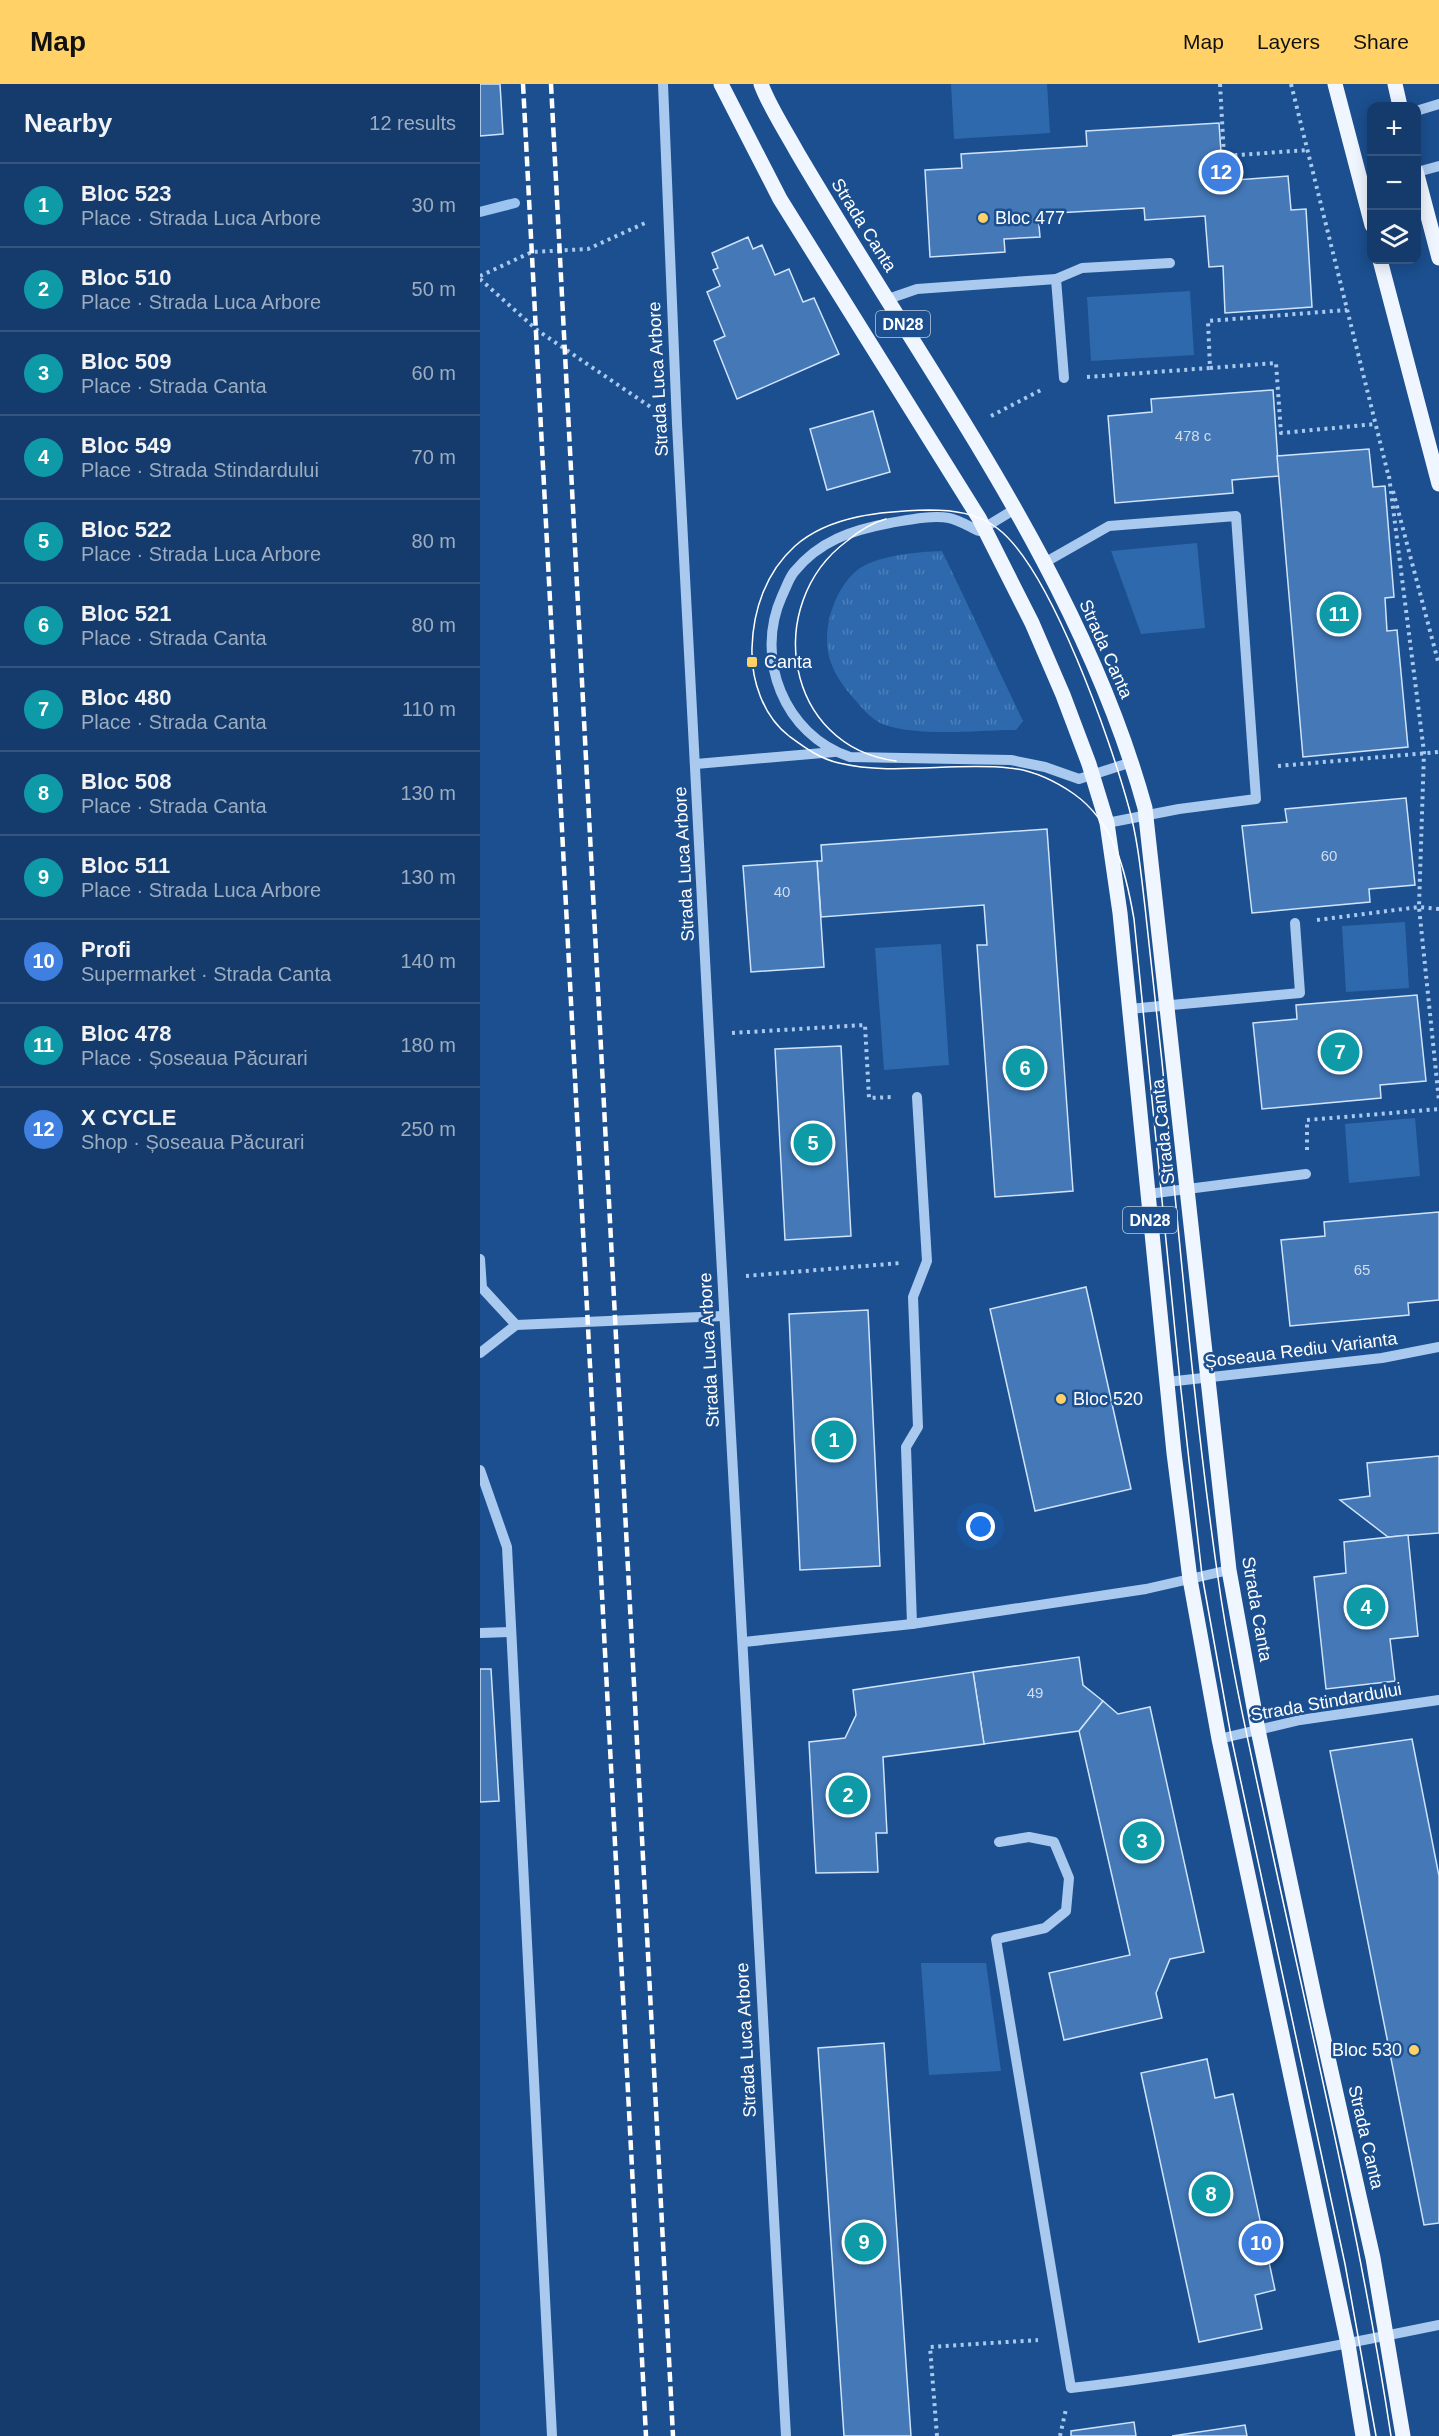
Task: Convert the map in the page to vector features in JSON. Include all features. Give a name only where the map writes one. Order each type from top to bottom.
[{"type":"main road","name":"Strada Canta","points":[[721,84],[732,111],[780,199],[984,528],[1032,623],[1092,775],[1107,823],[1112,849],[1167,1382],[1190,1579],[1219,1739],[1348,2344],[1363,2436]]},
{"type":"main road","name":"Strada Canta","points":[[761,84],[767,99],[812,177],[1015,509],[1079,631],[1132,762],[1146,815],[1169,1005],[1229,1570],[1258,1730],[1388,2337],[1403,2436]]},
{"type":"main road","points":[[1335,84],[1367,210]]},
{"type":"main road","points":[[1395,84],[1399,102]]},
{"type":"main road","points":[[1421,187],[1439,258]]},
{"type":"main road","points":[[1381,264],[1439,484]]},
{"type":"street","name":"Strada Luca Arbore","points":[[663,84],[677,424],[723,1316],[744,1642],[761,2012],[786,2436]]},
{"type":"street","points":[[1421,109],[1439,104]]},
{"type":"street","points":[[1421,170],[1439,166]]},
{"type":"street","points":[[888,299],[917,289],[1056,279],[1082,268],[1170,263]]},
{"type":"street","points":[[1056,279],[1064,378]]},
{"type":"street","points":[[1015,509],[979,531],[950,518],[921,519],[844,533],[819,548],[793,573],[778,605],[771,635],[775,680],[788,707],[805,732],[834,752],[850,757],[1011,760],[1045,767],[1079,779],[1132,762]]},
{"type":"street","points":[[1044,563],[1109,526],[1236,516],[1256,799],[1107,823]]},
{"type":"street","points":[[696,764],[834,752]]},
{"type":"street","points":[[1129,1009],[1300,993],[1295,923]]},
{"type":"street","points":[[912,1624],[906,1447],[918,1427],[913,1297],[927,1261],[917,1097]]},
{"type":"street","points":[[1148,1194],[1306,1174]]},
{"type":"street","points":[[480,1259],[481,1288],[516,1324]]},
{"type":"street","points":[[480,1353],[516,1324],[723,1316]]},
{"type":"street","name":"Șoseaua Rediu Varianta","points":[[1167,1382],[1371,1359],[1439,1347]]},
{"type":"street","points":[[480,1470],[507,1547],[552,2436]]},
{"type":"street","points":[[744,1642],[912,1624],[1146,1588],[1229,1570]]},
{"type":"street","points":[[480,1633],[511,1632]]},
{"type":"street","name":"Strada Stindardului","points":[[1219,1739],[1300,1720],[1439,1700]]},
{"type":"street","points":[[999,1842],[1029,1837],[1054,1842],[1069,1878],[1066,1911],[1045,1928],[996,1939],[1071,2388],[1166,2378],[1388,2337],[1439,2325]]},
{"type":"path","points":[[1220,84],[1224,156],[1308,150]]},
{"type":"path","points":[[1291,84],[1389,476],[1439,664]]},
{"type":"path","points":[[667,213],[588,249],[532,252],[480,278],[537,330],[677,424]]},
{"type":"path","points":[[1210,368],[1208,321],[1347,310]]},
{"type":"path","points":[[991,417],[1064,378],[1276,363],[1281,433],[1376,424]]},
{"type":"path","points":[[1389,476],[1424,752],[1419,907],[1439,1101]]},
{"type":"path","points":[[1254,769],[1439,752]]},
{"type":"path","points":[[1295,923],[1419,907],[1439,909]]},
{"type":"path","points":[[709,1035],[865,1025],[869,1098],[917,1097]]},
{"type":"path","points":[[1306,1174],[1307,1120],[1439,1109]]},
{"type":"path","points":[[721,1277],[927,1261]]},
{"type":"path","points":[[937,2436],[930,2347],[1064,2338]]},
{"type":"green space","points":[[951,84],[1047,84],[1050,133],[954,139]]},
{"type":"green space","points":[[1190,291],[1194,355],[1091,361],[1087,297]]},
{"type":"green space","points":[[1197,543],[1205,628],[1141,634],[1111,551]]},
{"type":"green space","points":[[942,551],[1023,721],[1016,730],[932,732],[885,725],[873,719],[862,709],[832,666],[828,649],[828,625],[835,601],[847,580],[863,566],[885,558]]},
{"type":"green space","points":[[1405,922],[1409,988],[1346,992],[1342,926]]},
{"type":"green space","points":[[941,944],[949,1065],[884,1070],[875,948]]},
{"type":"green space","points":[[1415,1118],[1420,1176],[1349,1183],[1345,1124]]},
{"type":"green space","points":[[921,1963],[986,1963],[1001,2071],[929,2075]]},
{"type":"building","points":[[480,84],[500,84],[503,134],[480,136]]},
{"type":"building","name":"Bloc 477","points":[[1219,123],[1223,181],[1288,176],[1291,210],[1306,209],[1312,307],[1225,313],[1223,266],[1209,267],[1205,216],[1145,220],[1144,208],[1038,214],[1040,237],[1004,239],[1005,252],[930,257],[925,170],[962,168],[961,154],[1087,146],[1086,131]]},
{"type":"building","points":[[748,237],[753,249],[762,245],[775,275],[789,269],[803,302],[814,298],[839,354],[737,399],[714,341],[725,336],[707,292],[720,286],[713,270],[718,268],[712,253]]},
{"type":"building","points":[[1273,390],[1279,476],[1232,480],[1233,493],[1115,503],[1108,416],[1152,412],[1151,399]]},
{"type":"building","points":[[873,411],[890,472],[827,490],[810,429]]},
{"type":"building","points":[[1369,449],[1373,487],[1385,486],[1394,597],[1385,598],[1387,631],[1397,630],[1408,747],[1303,757],[1277,456]]},
{"type":"building","points":[[1406,798],[1415,885],[1369,889],[1370,902],[1252,913],[1242,826],[1287,822],[1285,809]]},
{"type":"building","points":[[1047,829],[1073,1191],[995,1197],[977,945],[987,945],[984,905],[821,917],[817,861],[822,861],[821,845]]},
{"type":"building","points":[[817,861],[824,967],[751,972],[743,866]]},
{"type":"building","points":[[1417,995],[1426,1081],[1380,1085],[1381,1098],[1262,1109],[1253,1023],[1297,1019],[1296,1005]]},
{"type":"building","points":[[841,1046],[851,1236],[785,1240],[775,1049]]},
{"type":"building","points":[[1439,1212],[1439,1300],[1408,1303],[1409,1315],[1290,1326],[1281,1240],[1325,1236],[1324,1222]]},
{"type":"building","name":"Bloc 520","points":[[1086,1287],[1131,1489],[1035,1511],[990,1309]]},
{"type":"building","points":[[868,1310],[880,1566],[800,1570],[789,1314]]},
{"type":"building","points":[[1439,1456],[1439,1533],[1388,1537],[1340,1500],[1370,1496],[1367,1463]]},
{"type":"building","points":[[1408,1535],[1418,1636],[1390,1639],[1395,1681],[1326,1689],[1314,1577],[1346,1573],[1344,1542]]},
{"type":"building","points":[[1079,1657],[1083,1685],[1103,1701],[1079,1731],[984,1744],[973,1672]]},
{"type":"building","points":[[480,1669],[491,1669],[499,1801],[480,1802]]},
{"type":"building","points":[[973,1672],[984,1744],[883,1757],[887,1833],[876,1833],[878,1872],[816,1873],[809,1742],[845,1738],[856,1715],[853,1690]]},
{"type":"building","points":[[1103,1701],[1118,1714],[1150,1707],[1204,1952],[1170,1959],[1156,1993],[1162,2018],[1064,2040],[1049,1973],[1130,1955],[1079,1731]]},
{"type":"building","name":"Bloc 530","points":[[1412,1739],[1439,1876],[1439,2223],[1424,2225],[1330,1751]]},
{"type":"building","points":[[884,2043],[911,2436],[844,2436],[818,2048]]},
{"type":"building","points":[[1207,2059],[1215,2098],[1233,2094],[1275,2290],[1255,2295],[1262,2329],[1199,2342],[1141,2073]]},
{"type":"building","points":[[1134,2422],[1136,2436],[1071,2436],[1071,2431]]},
{"type":"building","points":[[1245,2425],[1247,2436],[1172,2436]]},
{"type":"waterway","points":[[480,212],[515,203]]},
{"type":"tram line","points":[[1376,2436],[1345,2264],[1231,1736],[1202,1575],[1180,1381],[1134,919],[1127,884],[1116,850],[1100,819],[1074,794],[1043,777],[1009,768],[902,769],[859,767],[839,763],[825,759],[806,748],[789,736],[772,718],[756,685],[752,660],[753,634],[758,606],[769,580],[785,556],[809,536],[841,521],[876,514],[938,510],[973,516],[997,528],[1017,549],[1038,579],[1058,617],[1094,701],[1129,808],[1137,845],[1145,907],[1194,1381],[1222,1606],[1249,1746],[1351,2215],[1391,2436]]},
{"type":"tram line","points":[[886,519],[856,534],[820,568],[803,600],[796,635],[798,669],[809,702],[830,730],[859,750],[896,761]]},
{"type":"railway","points":[[523,84],[646,2436]]},
{"type":"railway","points":[[551,84],[673,2436]]},
{"type":"place","name":"X CYCLE","points":[[1221,172]]},
{"type":"place","name":"Bloc 477","points":[[983,218]]},
{"type":"place","name":"Bloc 478","points":[[1339,614]]},
{"type":"place","name":"Canta","points":[[752,662]]},
{"type":"place","name":"Bloc 480","points":[[1340,1052]]},
{"type":"place","name":"Bloc 521","points":[[1025,1068]]},
{"type":"place","name":"Bloc 522","points":[[813,1143]]},
{"type":"place","name":"Bloc 520","points":[[1061,1399]]},
{"type":"place","name":"Bloc 523","points":[[834,1440]]},
{"type":"place","name":"Bloc 549","points":[[1366,1607]]},
{"type":"place","name":"Bloc 510","points":[[848,1795]]},
{"type":"place","name":"Bloc 509","points":[[1142,1841]]},
{"type":"place","name":"Bloc 530","points":[[1414,2050]]},
{"type":"place","name":"Bloc 508","points":[[1211,2194]]},
{"type":"place","name":"Bloc 511","points":[[864,2242]]},
{"type":"place","name":"Profi","points":[[1261,2243]]}]
